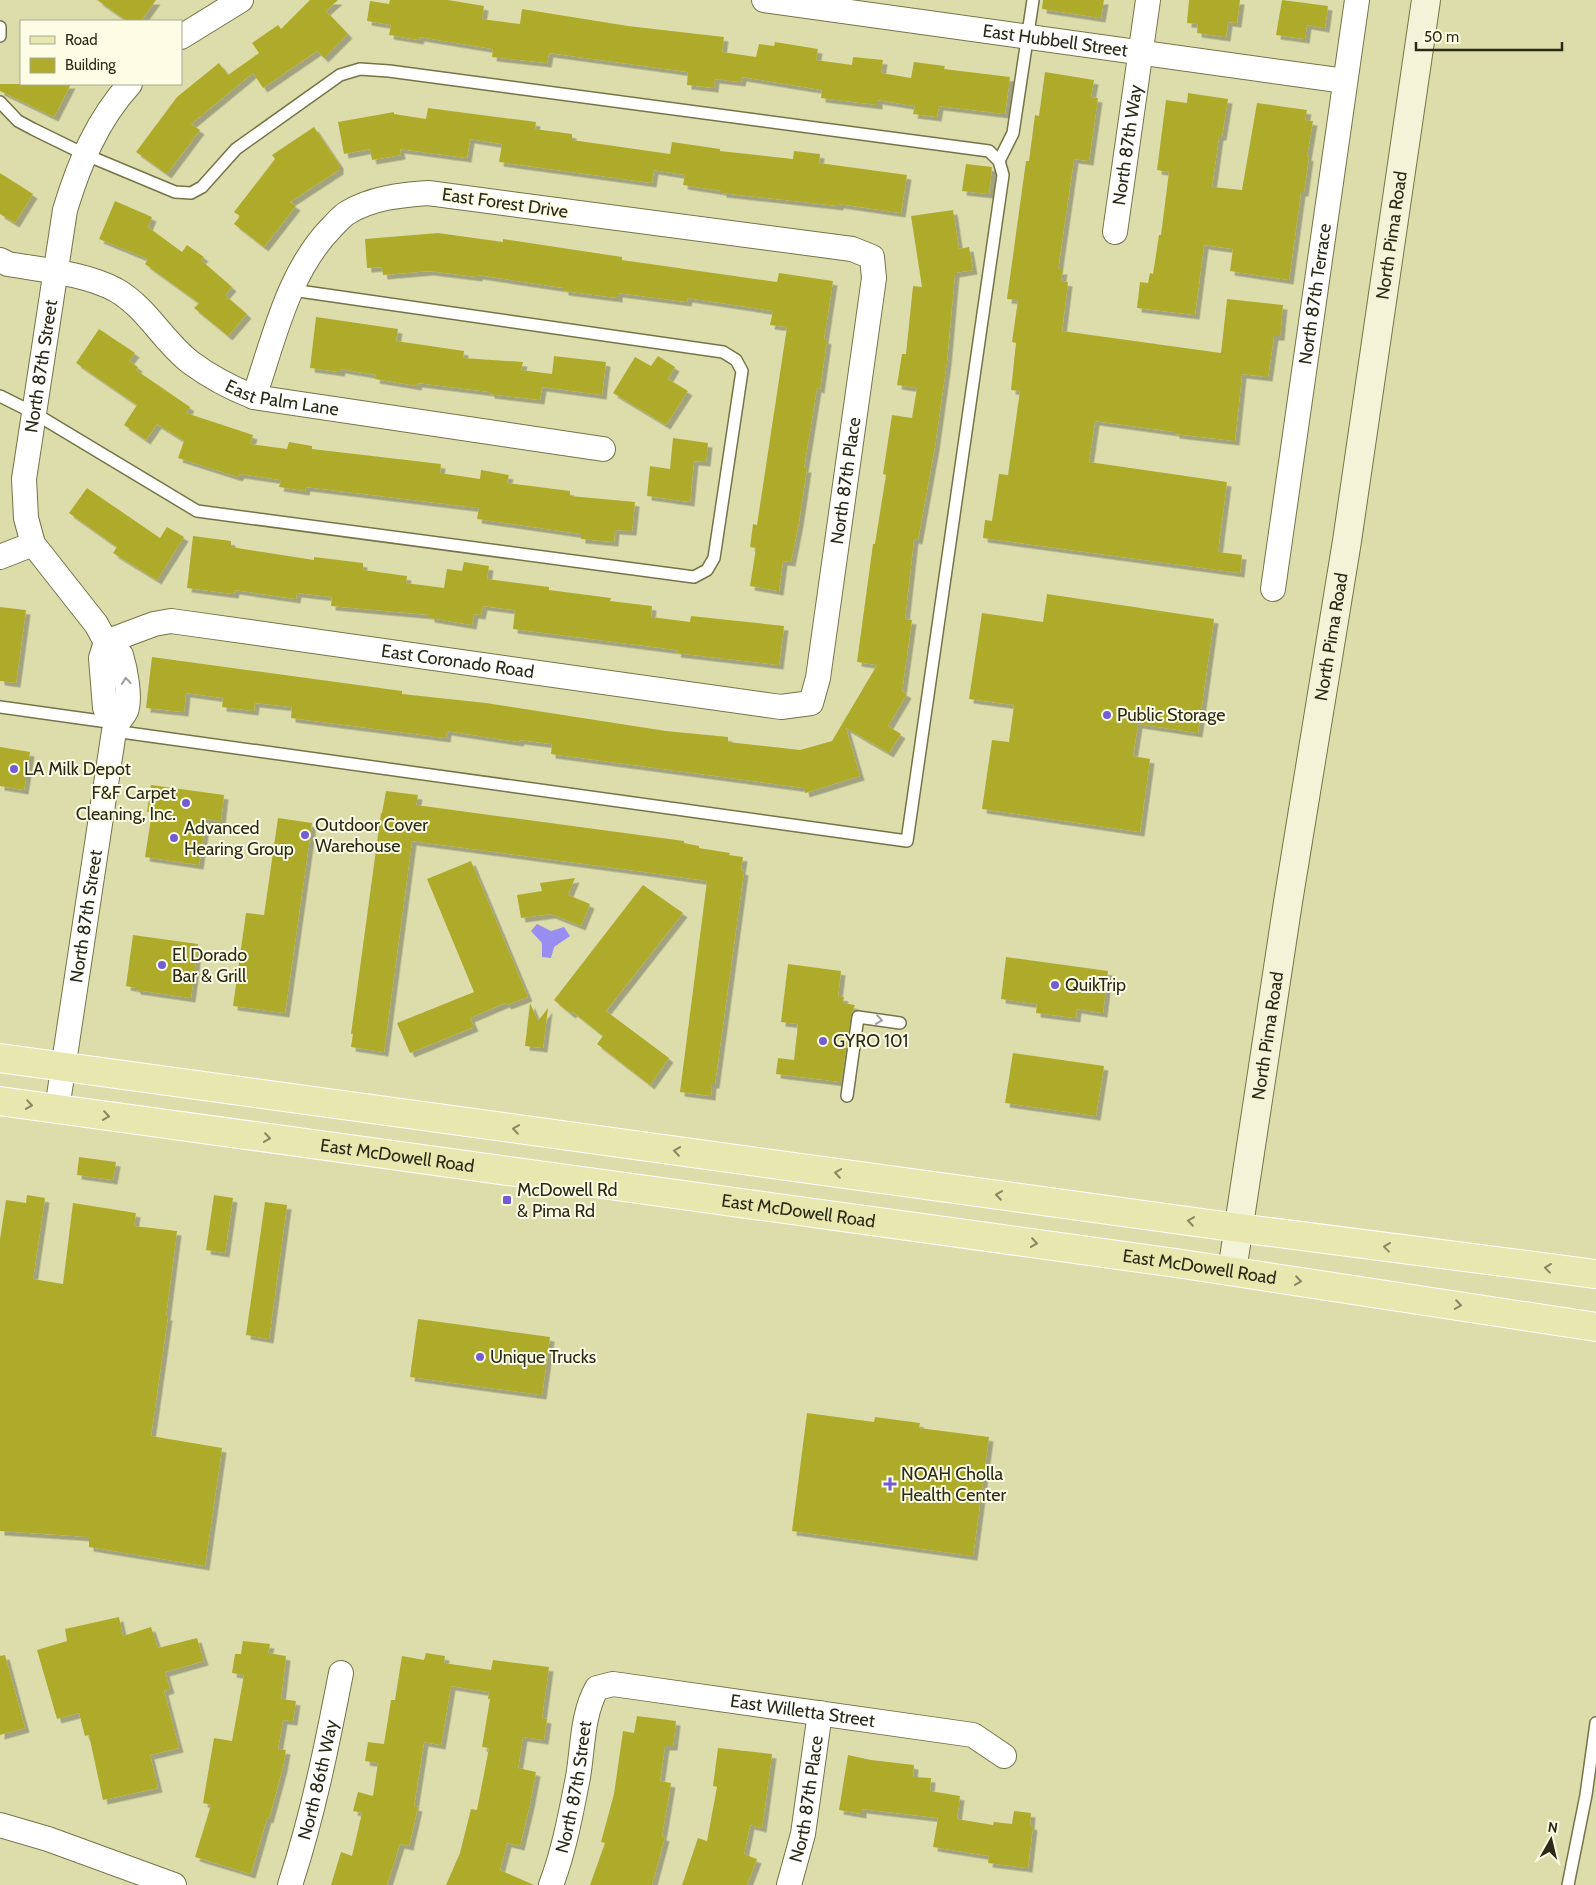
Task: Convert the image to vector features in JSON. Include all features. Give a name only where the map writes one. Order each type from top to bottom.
[{"type":"main road","name":"North Pima Road","points":[[1232,1271],[1288,902],[1347,541],[1426,0]]},
{"type":"main road","points":[[0,1058],[1239,1228],[1596,1274]]},
{"type":"main road","name":"East McDowell Road","points":[[0,1101],[1232,1271],[1596,1326]]},
{"type":"main road","points":[[310,1144],[315,1101]]},
{"type":"main road","points":[[719,1200],[726,1158]]},
{"type":"street","points":[[182,36],[211,8],[241,0]]},
{"type":"street","name":"East Hubbell Street","points":[[764,0],[1345,81]]},
{"type":"street","name":"North 87th Way","points":[[1115,232],[1148,0]]},
{"type":"street","name":"North 87th Terrace","points":[[1273,589],[1357,0]]},
{"type":"street","name":"North 87th Street","points":[[57,1109],[115,727],[126,710],[127,686],[121,655],[106,642],[96,624],[33,544],[24,497],[26,461],[65,210],[84,154],[107,114],[129,85]]},
{"type":"street","name":"East Forest Drive","points":[[254,397],[303,263],[321,238],[346,213],[388,197],[428,192],[852,249],[872,257]]},
{"type":"street","name":"North 87th Place","points":[[811,703],[818,678],[874,278],[872,257]]},
{"type":"street","name":"East Palm Lane","points":[[0,260],[81,278],[114,290],[129,299],[190,362],[227,386],[254,397],[602,449]]},
{"type":"street","points":[[0,557],[33,544]]},
{"type":"street","name":"East Coronado Road","points":[[106,642],[154,624],[171,621],[781,707],[811,703]]},
{"type":"street","name":"North 86th Way","points":[[290,1885],[308,1830],[318,1790],[341,1673]]},
{"type":"street","name":"East Willetta Street","points":[[597,1688],[613,1684],[973,1735],[1004,1756]]},
{"type":"street","name":"North 87th Street","points":[[551,1885],[565,1836],[578,1777],[589,1702],[597,1688]]},
{"type":"street","name":"North 87th Place","points":[[789,1885],[803,1834],[820,1713]]},
{"type":"street","points":[[0,1825],[48,1839],[174,1885]]},
{"type":"lane","points":[[999,161],[1013,133],[1033,0]]},
{"type":"lane","points":[[0,27],[0,36]]},
{"type":"lane","points":[[0,102],[18,121],[84,154],[175,192],[191,193],[202,187],[236,149],[340,75],[360,69],[389,70],[989,151],[999,161],[1003,175],[907,841],[115,727],[0,707]]},
{"type":"lane","points":[[0,396],[34,413],[197,511],[694,576],[707,570],[714,558],[742,371],[736,360],[723,352],[292,290]]},
{"type":"lane","points":[[847,1096],[858,1017],[900,1023]]},
{"type":"lane","points":[[1568,1885],[1586,1796],[1596,1723]]},
{"type":"shaded area","points":[[537,924],[551,931],[564,927],[570,936],[554,947],[551,958],[542,957],[542,943],[531,931]]},
{"type":"building","points":[[97,0],[156,0],[142,20],[126,20]]},
{"type":"building","points":[[310,0],[338,0],[326,11],[348,34],[324,58],[317,51],[263,88],[253,73],[191,124],[200,130],[167,174],[136,152],[177,97],[219,63],[228,75],[259,53],[252,43],[278,25],[281,29]]},
{"type":"building","points":[[390,0],[448,0],[484,6],[482,19],[520,24],[522,9],[628,26],[724,37],[722,52],[756,57],[759,44],[774,46],[775,42],[818,49],[816,60],[852,65],[853,57],[883,60],[881,73],[911,78],[914,62],[945,66],[944,69],[1010,77],[1005,114],[939,106],[937,117],[913,114],[915,106],[878,100],[878,105],[821,98],[822,90],[742,77],[741,82],[715,79],[714,88],[687,85],[688,72],[549,53],[547,63],[492,57],[493,49],[420,37],[419,40],[389,35],[391,25],[367,21],[370,1],[389,4]]},
{"type":"building","points":[[1043,0],[1104,0],[1101,18],[1042,9]]},
{"type":"building","points":[[1189,0],[1240,0],[1237,23],[1228,22],[1226,37],[1197,33],[1198,24],[1187,23]]},
{"type":"building","points":[[1282,0],[1328,6],[1325,28],[1307,25],[1305,39],[1276,35]]},
{"type":"building","points":[[1045,72],[1094,80],[1091,97],[1098,98],[1089,161],[1074,159],[1058,270],[1063,270],[1061,281],[1068,282],[1062,331],[1221,353],[1227,299],[1283,305],[1280,336],[1274,336],[1268,377],[1242,374],[1235,441],[1175,434],[1175,432],[1095,421],[1089,462],[1227,482],[1218,552],[1242,555],[1240,573],[983,538],[985,520],[992,521],[999,474],[1008,475],[1020,391],[1011,390],[1016,343],[1012,342],[1018,300],[1007,299],[1026,161],[1029,161],[1035,115],[1039,116]]},
{"type":"building","points":[[0,84],[70,85],[54,117],[0,91]]},
{"type":"building","points":[[1188,93],[1228,99],[1222,136],[1219,136],[1212,187],[1242,190],[1257,103],[1307,110],[1305,120],[1313,121],[1307,156],[1309,157],[1304,192],[1301,192],[1289,280],[1230,271],[1233,249],[1204,245],[1195,315],[1137,308],[1140,282],[1148,283],[1150,273],[1153,274],[1159,235],[1161,235],[1169,172],[1157,170],[1166,100],[1187,103]]},
{"type":"building","points":[[428,108],[536,122],[535,129],[572,134],[572,140],[670,154],[672,142],[720,149],[720,151],[793,159],[794,151],[820,154],[819,163],[907,175],[901,213],[839,204],[839,206],[722,193],[722,191],[683,185],[685,175],[654,170],[652,183],[499,162],[502,144],[470,139],[467,158],[400,149],[401,155],[372,160],[370,149],[344,154],[338,122],[394,112],[394,114],[426,119]]},
{"type":"building","points":[[314,127],[339,164],[339,170],[290,202],[296,206],[264,247],[234,224],[240,216],[234,212],[275,159],[272,155]]},
{"type":"building","points":[[966,164],[992,167],[989,194],[962,191]]},
{"type":"building","points":[[0,173],[33,194],[15,223],[0,214]]},
{"type":"building","points":[[115,201],[152,217],[148,227],[182,252],[187,245],[204,257],[201,260],[232,287],[225,295],[247,314],[228,336],[194,308],[199,303],[145,264],[148,259],[99,239]]},
{"type":"building","points":[[953,210],[959,249],[969,247],[973,270],[955,273],[947,361],[935,446],[918,540],[914,539],[905,619],[912,620],[902,691],[907,694],[888,726],[901,734],[889,753],[846,728],[860,776],[805,793],[804,788],[551,754],[552,744],[520,740],[519,742],[447,731],[446,738],[291,718],[292,707],[255,703],[254,711],[222,707],[223,698],[186,693],[184,712],[146,708],[152,657],[402,691],[402,694],[486,703],[666,731],[728,737],[728,742],[800,750],[832,741],[877,665],[857,662],[873,544],[875,544],[886,475],[883,474],[892,415],[912,418],[917,388],[897,385],[902,354],[906,354],[913,286],[922,287],[911,216]]},
{"type":"building","points":[[438,233],[503,242],[503,239],[622,257],[622,260],[777,282],[779,273],[833,281],[824,339],[827,340],[820,389],[817,388],[804,468],[807,468],[799,522],[791,562],[783,561],[779,591],[750,586],[756,548],[750,547],[753,524],[757,525],[787,327],[770,325],[773,311],[688,298],[687,302],[618,293],[618,298],[564,291],[564,288],[478,275],[478,277],[429,271],[383,275],[382,267],[367,268],[365,239]]},
{"type":"building","points":[[316,317],[398,329],[396,341],[464,351],[463,358],[523,362],[521,370],[552,374],[554,356],[606,362],[602,395],[542,387],[540,400],[418,383],[417,386],[375,379],[376,375],[341,369],[340,372],[310,368]]},
{"type":"building","points":[[99,329],[135,353],[129,361],[138,367],[136,370],[190,407],[186,413],[253,435],[250,444],[287,449],[289,442],[312,446],[312,449],[441,464],[440,473],[480,479],[481,470],[509,475],[507,483],[570,491],[570,496],[635,502],[632,531],[615,530],[614,542],[581,539],[581,534],[477,519],[479,508],[306,487],[305,491],[279,487],[281,480],[240,474],[238,477],[178,458],[184,441],[157,424],[146,440],[124,425],[137,405],[76,363]]},
{"type":"building","points":[[658,356],[675,367],[668,379],[688,391],[666,425],[613,393],[635,357],[651,366]]},
{"type":"building","points":[[673,438],[708,443],[706,462],[694,461],[690,502],[647,496],[650,466],[670,469]]},
{"type":"building","points":[[87,488],[160,538],[167,527],[184,537],[157,580],[113,553],[117,547],[69,513]]},
{"type":"building","points":[[193,536],[231,541],[231,547],[314,560],[314,557],[363,563],[363,570],[407,576],[406,583],[444,588],[447,569],[462,571],[464,562],[489,566],[487,579],[549,587],[549,590],[611,598],[610,601],[652,606],[651,617],[690,622],[691,616],[784,626],[779,665],[676,653],[677,650],[513,629],[515,610],[483,606],[481,615],[474,614],[472,625],[430,618],[430,615],[331,606],[332,597],[297,593],[296,599],[235,590],[234,594],[187,588]]},
{"type":"building","name":"Public Storage","points":[[1047,594],[1214,619],[1198,733],[1138,724],[1133,756],[1150,759],[1140,832],[982,809],[992,740],[1009,742],[1014,705],[969,699],[982,613],[1043,622]]},
{"type":"building","points":[[0,607],[26,610],[16,683],[0,681]]},
{"type":"building","name":"LA Milk Depot","points":[[0,747],[30,752],[24,790],[0,786]]},
{"type":"building","points":[[151,785],[224,795],[221,821],[206,819],[199,865],[145,857],[152,812],[147,812]]},
{"type":"building","points":[[386,791],[418,795],[416,805],[684,841],[684,843],[699,846],[699,848],[743,857],[741,870],[744,871],[715,1084],[712,1084],[711,1096],[680,1092],[707,881],[652,873],[412,841],[384,1052],[351,1047],[353,1034],[351,1034],[381,813]]},
{"type":"building","points":[[278,818],[312,823],[285,1013],[233,1006],[246,913],[264,915]]},
{"type":"building","points":[[471,861],[528,997],[507,1005],[505,1003],[470,1018],[474,1027],[410,1053],[397,1023],[474,992],[427,879]]},
{"type":"building","points":[[575,878],[568,895],[590,904],[581,926],[551,914],[521,918],[517,895],[542,891],[540,883]]},
{"type":"building","points":[[643,885],[683,913],[606,1011],[669,1058],[650,1085],[597,1044],[603,1036],[573,1012],[571,1014],[554,1000]]},
{"type":"building","name":"El Dorado Bar & Grill","points":[[133,935],[198,944],[191,998],[136,990],[136,988],[126,986]]},
{"type":"building","name":"QuikTrip","points":[[1006,957],[1108,971],[1103,1013],[1077,1009],[1076,1018],[1036,1013],[1037,1004],[1001,999]]},
{"type":"building","name":"GYRO 101","points":[[788,964],[841,971],[838,996],[844,997],[843,1003],[855,1005],[851,1016],[841,1082],[776,1074],[778,1058],[794,1060],[798,1024],[781,1022]]},
{"type":"building","points":[[530,1003],[538,1021],[548,1008],[543,1048],[525,1046]]},
{"type":"building","points":[[1013,1053],[1104,1066],[1096,1116],[1005,1103]]},
{"type":"building","points":[[79,1157],[116,1162],[113,1180],[77,1175]]},
{"type":"building","points":[[27,1195],[45,1198],[33,1279],[63,1284],[73,1203],[136,1213],[134,1226],[177,1231],[166,1316],[168,1316],[151,1436],[222,1448],[205,1566],[89,1547],[89,1537],[0,1531],[0,1239],[6,1200],[26,1203]]},
{"type":"building","points":[[214,1195],[233,1198],[225,1253],[206,1250]]},
{"type":"building","points":[[265,1202],[287,1205],[269,1339],[246,1335]]},
{"type":"building","name":"Unique Trucks","points":[[418,1319],[550,1337],[542,1395],[410,1377]]},
{"type":"building","name":"NOAH Cholla Health Center","points":[[807,1413],[874,1422],[875,1417],[920,1423],[919,1428],[989,1437],[973,1556],[792,1531]]},
{"type":"building","points":[[119,1617],[123,1636],[151,1627],[158,1648],[197,1638],[204,1661],[165,1672],[170,1689],[164,1691],[179,1748],[150,1755],[158,1788],[103,1800],[89,1735],[85,1736],[79,1713],[57,1719],[37,1650],[67,1641],[65,1629]]},
{"type":"building","points":[[243,1641],[270,1644],[268,1653],[286,1656],[281,1699],[296,1701],[293,1721],[283,1720],[278,1749],[286,1750],[283,1767],[251,1874],[195,1857],[211,1805],[203,1803],[214,1738],[232,1741],[244,1675],[232,1673],[235,1654],[241,1654]]},
{"type":"building","points":[[426,1653],[445,1656],[444,1663],[491,1670],[493,1660],[549,1667],[542,1718],[547,1719],[544,1740],[523,1737],[518,1768],[536,1772],[520,1846],[507,1843],[500,1870],[534,1885],[446,1885],[460,1853],[471,1809],[477,1810],[489,1748],[482,1747],[490,1699],[488,1699],[489,1692],[451,1686],[441,1745],[424,1742],[414,1806],[418,1807],[409,1846],[400,1844],[387,1885],[331,1885],[341,1852],[352,1856],[362,1813],[353,1811],[358,1792],[373,1796],[378,1763],[365,1761],[368,1742],[384,1744],[391,1700],[395,1700],[402,1656],[424,1660]]},
{"type":"building","points":[[5,1655],[25,1728],[0,1735],[0,1656]]},
{"type":"building","points":[[637,1716],[676,1721],[673,1746],[665,1746],[660,1781],[671,1783],[662,1836],[665,1837],[652,1885],[590,1885],[605,1843],[601,1842],[614,1794],[623,1731],[634,1733]]},
{"type":"building","points":[[718,1748],[772,1754],[762,1828],[750,1825],[744,1854],[757,1859],[747,1885],[682,1885],[698,1838],[707,1841],[717,1787],[713,1786]]},
{"type":"building","points":[[848,1755],[914,1765],[913,1777],[931,1778],[930,1791],[960,1796],[957,1819],[993,1825],[994,1822],[1012,1824],[1014,1811],[1031,1813],[1030,1825],[1033,1826],[1028,1868],[988,1863],[989,1856],[933,1847],[938,1818],[862,1809],[862,1814],[839,1810]]},
{"type":"place","name":"Public Storage","points":[[1107,715]]},
{"type":"place","name":"LA Milk Depot","points":[[14,769]]},
{"type":"place","name":"F&F Carpet Cleaning, Inc.","points":[[186,803]]},
{"type":"place","name":"Outdoor Cover Warehouse","points":[[305,835]]},
{"type":"place","name":"Advanced Hearing Group","points":[[174,838]]},
{"type":"place","name":"El Dorado Bar & Grill","points":[[162,965]]},
{"type":"place","name":"QuikTrip","points":[[1055,985]]},
{"type":"place","name":"GYRO 101","points":[[823,1041]]},
{"type":"place","name":"McDowell Rd & Pima Rd","points":[[507,1200]]},
{"type":"place","name":"Unique Trucks","points":[[480,1357]]},
{"type":"place","name":"NOAH Cholla Health Center","points":[[890,1484]]}]
